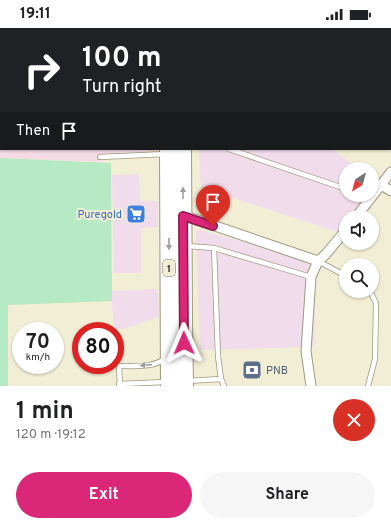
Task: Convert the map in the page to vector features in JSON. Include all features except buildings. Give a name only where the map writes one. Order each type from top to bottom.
[{"type":"highway","name":"1","points":[[173,151],[183,216],[177,383]]},
{"type":"highway","name":"1","points":[[173,151],[170,356],[177,383]]},
{"type":"street","points":[[361,210],[369,197],[391,172]]},
{"type":"street","points":[[381,185],[391,191]]},
{"type":"street","points":[[183,216],[318,261]]},
{"type":"street","points":[[311,386],[306,351],[311,277],[318,261],[339,238]]},
{"type":"lane","points":[[231,150],[339,187]]},
{"type":"lane","points":[[100,157],[173,151]]},
{"type":"lane","points":[[183,245],[214,248],[311,277]]},
{"type":"lane","points":[[214,248],[218,356],[221,379],[224,386]]},
{"type":"lane","points":[[318,261],[339,272]]},
{"type":"lane","points":[[368,386],[375,359],[376,303],[374,298]]},
{"type":"lane","points":[[170,356],[160,363],[150,365],[120,366],[120,385],[177,383],[221,379]]},
{"type":"shaded area","points":[[0,150],[155,150],[100,154],[103,162],[0,158]]},
{"type":"shaded area","points":[[199,150],[333,150],[350,162],[339,162],[339,202],[365,202],[358,210],[339,210],[339,233],[201,187]]},
{"type":"shaded area","name":"Puregold","points":[[139,174],[140,201],[158,201],[158,227],[141,228],[141,273],[114,273],[112,175]]},
{"type":"shaded area","points":[[196,229],[316,262],[314,347],[200,350]]},
{"type":"shaded area","points":[[158,289],[159,317],[124,329],[124,322],[114,322],[111,291]]},
{"type":"green space","points":[[0,158],[111,163],[112,301],[8,305],[8,386],[0,386]]},
{"type":"place","name":"Puregold","points":[[136,214]]},
{"type":"place","name":"PNB","points":[[252,370]]},
{"type":"route","points":[[184,343],[183,216],[213,226]]}]
